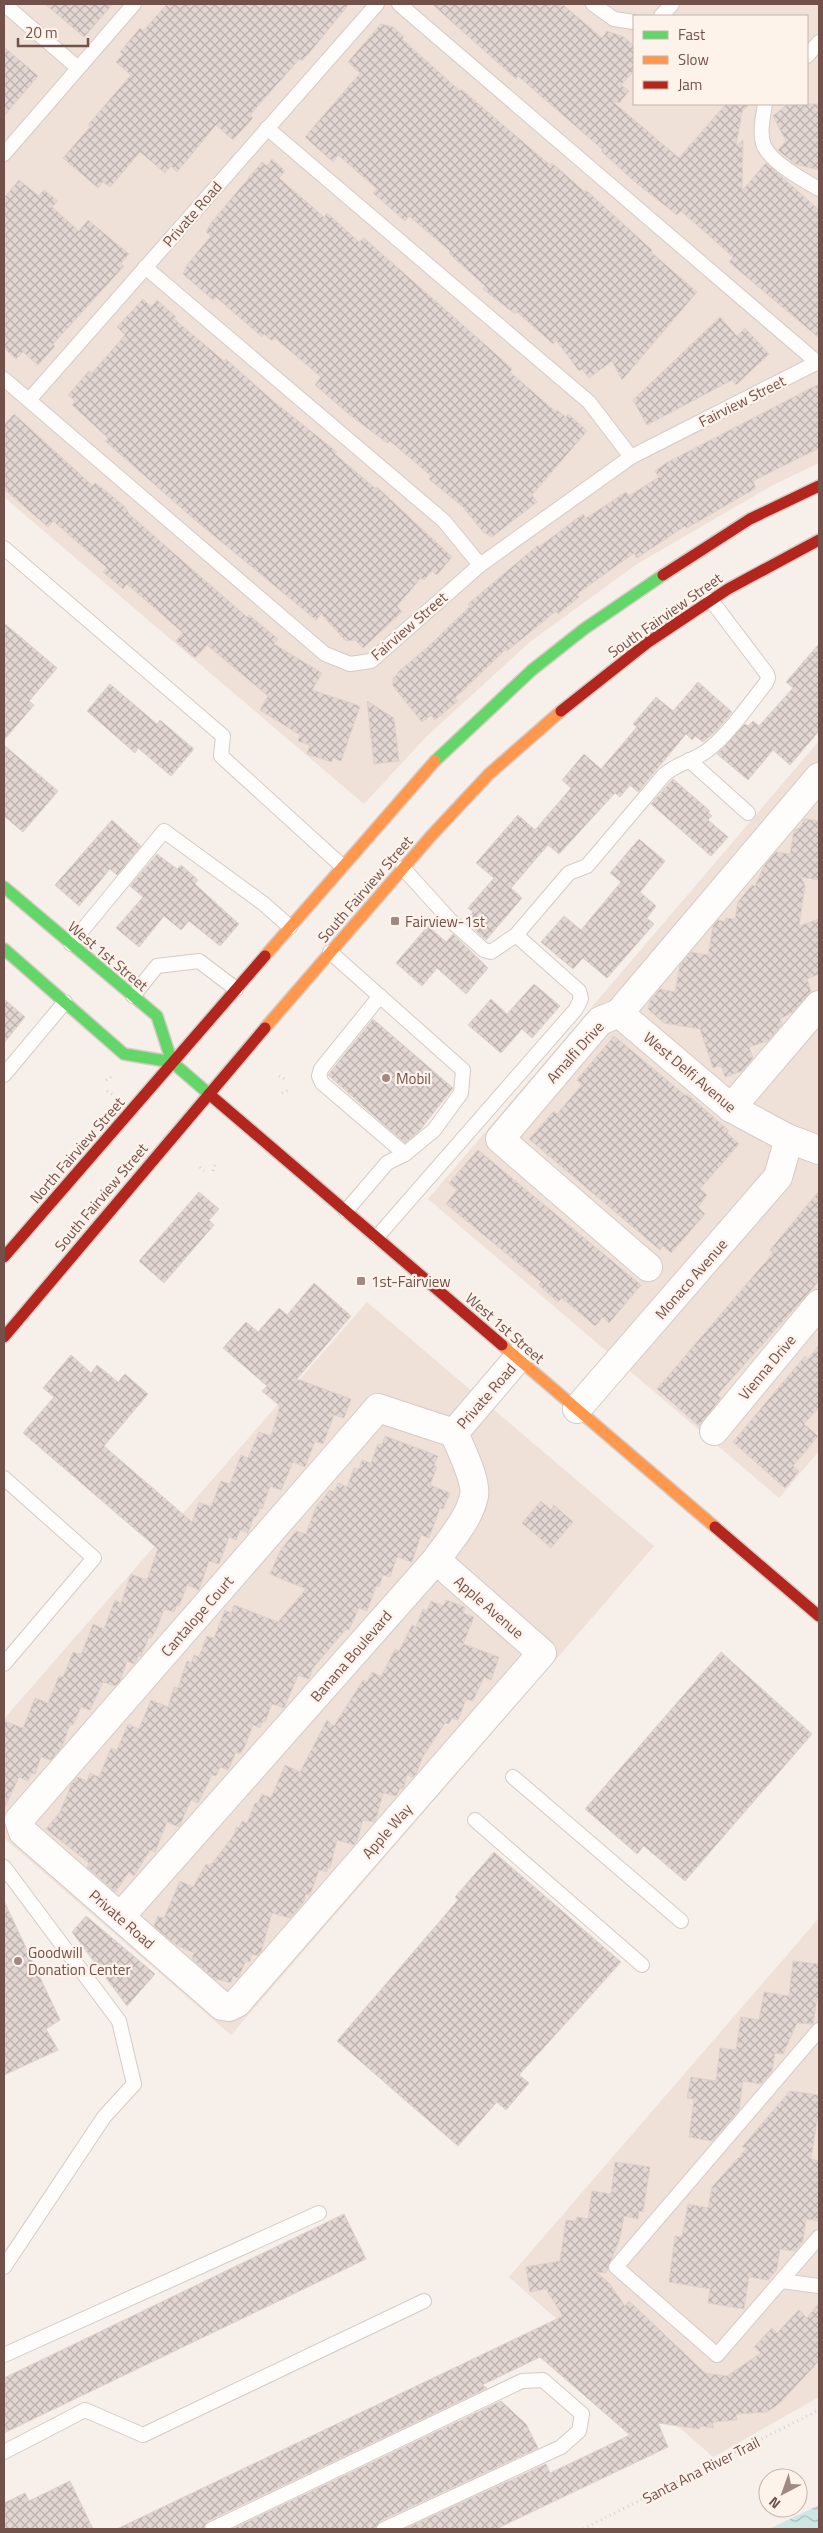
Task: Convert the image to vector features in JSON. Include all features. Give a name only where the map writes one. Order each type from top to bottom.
[{"type":"main road","points":[[4,949],[124,1054],[172,1062],[435,761],[532,670],[584,629],[676,566],[750,519],[819,486]]},
{"type":"main road","name":"South Fairview Street","points":[[4,1337],[208,1093],[403,868],[489,774],[567,706],[646,642],[710,600],[819,540]]},
{"type":"main road","name":"West 1st Street","points":[[4,887],[157,1016],[172,1062],[819,1616]]},
{"type":"main road","name":"North Fairview Street","points":[[4,1257],[172,1062]]},
{"type":"street","name":"Amalfi Drive","points":[[648,1266],[500,1139],[600,1021],[620,1012],[819,777]]},
{"type":"street","points":[[730,1108],[819,1005]]},
{"type":"street","name":"West Delfi Avenue","points":[[620,1012],[730,1108],[789,1140],[819,1150]]},
{"type":"street","name":"Monaco Avenue","points":[[577,1408],[778,1177],[789,1140]]},
{"type":"street","name":"Vienna Drive","points":[[714,1431],[819,1304]]},
{"type":"street","name":"Private Road","points":[[454,1433],[518,1358]]},
{"type":"street","name":"Cantalope Court","points":[[19,1826],[19,1820],[378,1408],[454,1433]]},
{"type":"street","name":"Banana Boulevard","points":[[120,1918],[436,1560],[466,1516],[474,1495],[467,1464],[454,1433]]},
{"type":"street","name":"Apple Avenue","points":[[436,1560],[542,1653]]},
{"type":"street","name":"Apple Way","points":[[229,2008],[237,2003],[542,1653]]},
{"type":"street","name":"Private Road","points":[[19,1826],[23,1832],[120,1918],[222,2006],[229,2008]]},
{"type":"lane","points":[[4,4],[78,68]]},
{"type":"lane","points":[[4,154],[134,4]]},
{"type":"lane","name":"Private Road","points":[[29,400],[377,4]]},
{"type":"lane","points":[[399,4],[818,363]]},
{"type":"lane","points":[[593,4],[614,19],[633,22]]},
{"type":"lane","points":[[662,15],[672,4]]},
{"type":"lane","points":[[808,55],[819,42]]},
{"type":"lane","points":[[765,105],[761,124],[764,146],[792,174],[819,189]]},
{"type":"lane","points":[[267,128],[589,402],[631,457]]},
{"type":"lane","points":[[145,267],[444,521],[480,565]]},
{"type":"lane","name":"Fairview Street","points":[[29,400],[325,654],[350,664],[371,662],[480,565],[631,457],[818,363]]},
{"type":"lane","points":[[4,379],[29,400]]},
{"type":"lane","points":[[4,548],[223,736],[221,756],[342,866]]},
{"type":"lane","points":[[403,868],[450,920],[484,950],[491,952],[516,935],[569,873],[587,866],[664,775],[677,765],[712,747],[768,678],[710,600]]},
{"type":"lane","points":[[688,760],[748,814]]},
{"type":"lane","points":[[71,944],[164,831],[264,904],[290,927]]},
{"type":"lane","points":[[377,1237],[576,1009],[581,999],[579,991],[516,935]]},
{"type":"lane","points":[[330,952],[463,1070],[461,1093],[434,1130],[405,1154],[387,1164],[346,1211]]},
{"type":"lane","points":[[133,996],[157,966],[199,962],[236,989]]},
{"type":"lane","points":[[380,996],[321,1069],[319,1076],[322,1083],[405,1154]]},
{"type":"lane","points":[[4,1075],[65,1002]]},
{"type":"lane","points":[[4,1478],[94,1558],[4,1664]]},
{"type":"lane","points":[[513,1777],[681,1920]]},
{"type":"lane","points":[[475,1820],[642,1965]]},
{"type":"lane","points":[[4,1867],[119,2021],[134,2084],[104,2117],[92,2139],[4,2267]]},
{"type":"lane","points":[[819,2030],[616,2267],[717,2355],[819,2237]]},
{"type":"lane","points":[[4,2355],[319,2213]]},
{"type":"lane","points":[[780,2281],[819,2286]]},
{"type":"lane","points":[[4,2452],[84,2410],[143,2434],[424,2301]]},
{"type":"lane","points":[[212,2529],[522,2381],[543,2380],[582,2414],[579,2431],[561,2447],[384,2529]]},
{"type":"path","points":[[279,1076],[286,1080]]},
{"type":"path","points":[[106,1080],[111,1077]]},
{"type":"path","points":[[282,1093],[288,1090]]},
{"type":"path","points":[[107,1091],[112,1094]]},
{"type":"path","points":[[213,1171],[216,1165]]},
{"type":"path","points":[[200,1167],[204,1171]]},
{"type":"path","name":"Santa Ana River Trail","points":[[583,2529],[819,2410]]},
{"type":"shaded area","points":[[16,4],[819,4],[819,463],[773,485],[637,564],[531,641],[427,736],[364,804],[4,497],[4,18]]},
{"type":"shaded area","points":[[819,741],[819,1451],[779,1498],[428,1199]]},
{"type":"shaded area","points":[[367,1302],[654,1546],[231,2035],[4,1838],[4,1719]]},
{"type":"shaded area","points":[[819,1918],[819,2397],[713,2457],[509,2277]]},
{"type":"water","points":[[819,2505],[819,2529],[769,2529],[792,2518],[808,2518],[808,2510]]},
{"type":"building","points":[[45,4],[113,4],[84,37]]},
{"type":"building","points":[[167,4],[349,4],[302,61],[300,59],[294,65],[250,115],[253,118],[233,140],[216,125],[177,172],[171,166],[165,173],[140,152],[110,187],[103,182],[98,188],[63,158],[90,127],[88,125],[131,75],[116,62],[123,54],[120,52],[140,28],[143,31]]},
{"type":"building","points":[[432,4],[562,4],[602,38],[607,31],[624,37],[633,45],[633,71],[621,85],[629,91],[619,103],[612,101],[679,158],[725,105],[748,105],[742,112],[736,146],[743,140],[742,191],[766,163],[819,210],[819,338],[729,262],[733,257],[681,211],[677,215],[635,182],[601,151],[603,150],[518,76],[516,79]]},
{"type":"building","points":[[381,24],[393,27],[404,37],[402,39],[460,91],[461,89],[550,165],[552,163],[585,192],[586,190],[652,250],[651,252],[697,292],[622,380],[612,361],[589,378],[582,369],[579,371],[556,340],[553,344],[517,312],[515,314],[483,289],[485,286],[449,253],[450,251],[409,216],[405,221],[373,193],[377,189],[338,155],[333,162],[305,137],[360,73],[348,62]]},
{"type":"building","points":[[4,47],[38,76],[4,116]]},
{"type":"building","points":[[819,104],[819,170],[795,164],[778,150],[786,141],[773,116],[787,105]]},
{"type":"building","points":[[272,159],[285,171],[279,178],[324,217],[327,213],[359,242],[364,238],[506,363],[512,369],[510,372],[556,412],[557,410],[566,417],[568,414],[587,431],[532,495],[537,502],[492,537],[483,532],[463,507],[429,479],[431,476],[390,441],[387,443],[315,385],[321,377],[275,338],[272,341],[264,334],[262,337],[216,297],[213,300],[183,274],[187,265],[211,236],[206,232],[211,223],[262,162],[267,166]]},
{"type":"building","points":[[19,180],[39,196],[44,190],[58,201],[52,207],[79,231],[88,220],[129,254],[121,263],[124,266],[53,344],[55,346],[38,365],[23,352],[16,359],[4,348],[4,198]]},
{"type":"building","points":[[143,299],[151,307],[157,300],[176,317],[174,319],[224,361],[226,359],[272,400],[337,452],[335,454],[376,489],[377,487],[452,557],[437,575],[432,571],[424,580],[421,578],[397,606],[402,612],[363,648],[355,640],[346,641],[321,614],[316,620],[195,520],[105,441],[108,438],[72,405],[75,401],[68,395],[89,371],[92,373],[125,335],[117,327]]},
{"type":"building","points":[[720,317],[737,336],[745,328],[769,354],[736,385],[732,380],[647,425],[633,400]]},
{"type":"building","points":[[819,384],[819,448],[753,481],[756,488],[687,528],[685,526],[637,558],[634,553],[577,594],[579,597],[558,614],[556,611],[507,651],[506,649],[455,698],[458,701],[435,720],[431,715],[422,722],[393,686],[393,678],[397,673],[429,646],[470,606],[468,604],[538,545],[539,547],[583,514],[586,518],[626,492],[629,496],[659,477],[655,471],[666,463]]},
{"type":"building","points":[[14,414],[93,486],[95,483],[106,491],[126,508],[130,515],[247,617],[249,615],[278,639],[274,644],[322,673],[312,690],[360,706],[341,761],[333,758],[332,762],[307,754],[310,745],[298,741],[300,735],[260,710],[268,696],[207,645],[195,658],[176,641],[183,633],[127,584],[123,589],[103,572],[107,568],[53,521],[48,527],[4,489],[4,425]]},
{"type":"building","points":[[4,623],[57,668],[29,701],[34,705],[4,740]]},
{"type":"building","points":[[819,644],[819,731],[790,765],[773,750],[748,780],[717,754],[745,724],[748,726],[753,721],[759,726],[793,688],[786,682]]},
{"type":"building","points":[[698,682],[732,712],[717,730],[703,742],[695,736],[692,740],[686,734],[638,792],[630,785],[620,797],[615,793],[559,854],[548,845],[511,888],[522,898],[486,940],[465,921],[473,912],[468,908],[494,878],[476,863],[518,815],[535,830],[571,788],[562,780],[584,754],[601,769],[637,727],[633,724],[656,697],[673,711]]},
{"type":"building","points":[[110,684],[157,724],[160,720],[194,749],[171,776],[138,748],[135,753],[87,711]]},
{"type":"building","points":[[367,701],[394,718],[399,761],[374,764]]},
{"type":"building","points":[[4,745],[58,791],[23,832],[4,816]]},
{"type":"building","points":[[673,779],[710,811],[708,812],[712,816],[708,820],[728,837],[711,856],[651,804]]},
{"type":"building","points":[[804,819],[819,821],[819,880],[801,877],[805,886],[799,926],[819,919],[819,974],[807,979],[811,992],[793,1012],[780,1019],[782,1024],[768,1041],[749,1047],[753,1058],[742,1071],[725,1077],[721,1065],[713,1068],[700,1029],[664,1023],[648,1009],[650,1001],[660,989],[675,992],[680,965],[691,952],[708,955],[713,926],[718,920],[725,922],[726,918],[735,919],[738,902],[752,885],[755,886],[764,866],[776,852],[790,854],[794,830],[800,828]]},
{"type":"building","points":[[112,820],[141,846],[117,875],[110,869],[79,906],[55,885]]},
{"type":"building","points":[[639,839],[665,861],[640,892],[656,906],[647,918],[654,924],[607,978],[583,958],[573,969],[541,942],[564,916],[581,930],[621,882],[610,873]]},
{"type":"building","points":[[157,854],[177,869],[181,865],[198,880],[195,884],[239,924],[220,946],[189,921],[181,930],[164,916],[139,947],[116,928],[143,897],[130,886]]},
{"type":"building","points":[[428,926],[446,942],[453,934],[488,968],[466,994],[437,968],[422,986],[396,963]]},
{"type":"building","points":[[534,984],[560,1006],[532,1038],[522,1029],[501,1053],[468,1025],[491,999],[507,1014]]},
{"type":"building","points":[[4,999],[25,1017],[4,1043]]},
{"type":"building","points":[[373,1019],[453,1088],[420,1130],[405,1143],[328,1075]]},
{"type":"building","points":[[614,1036],[686,1096],[687,1094],[729,1131],[727,1133],[739,1144],[700,1189],[707,1195],[698,1207],[705,1214],[671,1253],[663,1246],[660,1250],[529,1139],[554,1111],[557,1114],[582,1085],[577,1080]]},
{"type":"building","points":[[478,1150],[641,1285],[609,1323],[603,1317],[595,1326],[562,1298],[558,1302],[539,1285],[541,1282],[446,1204],[457,1190],[449,1183]]},
{"type":"building","points":[[819,1191],[819,1281],[717,1395],[721,1398],[699,1426],[657,1389],[773,1253],[770,1250]]},
{"type":"building","points":[[199,1192],[219,1209],[209,1220],[214,1225],[164,1283],[139,1261]]},
{"type":"building","points":[[314,1283],[351,1316],[297,1379],[351,1399],[344,1418],[334,1415],[323,1444],[315,1441],[305,1467],[293,1462],[281,1490],[270,1486],[262,1509],[260,1508],[256,1517],[254,1516],[248,1533],[240,1530],[236,1540],[229,1537],[219,1564],[209,1561],[199,1590],[187,1585],[179,1606],[177,1605],[174,1612],[164,1609],[157,1628],[151,1638],[149,1637],[141,1656],[139,1655],[134,1664],[127,1661],[120,1681],[115,1686],[103,1682],[90,1710],[81,1707],[73,1725],[70,1724],[62,1747],[51,1760],[41,1757],[35,1774],[31,1773],[28,1781],[19,1777],[4,1809],[4,1721],[23,1728],[35,1698],[48,1703],[59,1676],[63,1677],[73,1652],[81,1655],[93,1624],[104,1629],[115,1600],[121,1603],[131,1574],[147,1580],[158,1549],[23,1433],[54,1397],[43,1388],[71,1355],[91,1373],[97,1365],[118,1382],[125,1374],[148,1394],[104,1446],[192,1522],[199,1502],[211,1507],[221,1481],[230,1484],[241,1455],[248,1458],[259,1432],[271,1436],[280,1406],[262,1391],[267,1386],[223,1348],[246,1322],[258,1332],[279,1308],[287,1315]]},
{"type":"building","points":[[819,1345],[819,1407],[804,1424],[818,1436],[793,1466],[799,1471],[785,1488],[733,1442],[805,1356],[808,1359]]},
{"type":"building","points":[[385,1436],[438,1456],[434,1465],[437,1467],[430,1485],[450,1493],[443,1509],[440,1508],[429,1538],[421,1535],[412,1562],[397,1557],[390,1577],[383,1575],[379,1587],[376,1586],[367,1611],[359,1608],[349,1630],[346,1629],[312,1669],[309,1679],[298,1675],[284,1708],[272,1704],[265,1722],[263,1721],[260,1728],[253,1725],[245,1746],[240,1754],[236,1752],[228,1770],[220,1767],[216,1776],[212,1775],[198,1803],[191,1800],[179,1827],[167,1822],[155,1852],[150,1850],[134,1876],[129,1872],[115,1892],[87,1867],[89,1863],[46,1829],[60,1812],[72,1783],[77,1777],[87,1781],[90,1773],[99,1777],[111,1748],[117,1750],[128,1724],[139,1729],[151,1700],[168,1707],[174,1687],[178,1688],[187,1661],[191,1663],[194,1655],[199,1657],[207,1636],[214,1638],[225,1610],[231,1613],[234,1605],[278,1622],[306,1589],[270,1574],[280,1551],[296,1531],[306,1534],[316,1507],[330,1490],[334,1492],[338,1483],[347,1487],[354,1468],[359,1469],[362,1460],[371,1463],[378,1444],[382,1445]]},
{"type":"building","points":[[541,1501],[551,1510],[554,1505],[573,1522],[551,1548],[522,1523]]},
{"type":"building","points":[[446,1600],[465,1607],[463,1613],[474,1617],[463,1644],[499,1657],[491,1680],[484,1677],[473,1701],[466,1699],[458,1720],[452,1718],[449,1724],[445,1723],[422,1758],[416,1774],[413,1777],[407,1775],[404,1787],[400,1789],[396,1796],[383,1793],[376,1819],[374,1822],[363,1820],[354,1845],[337,1840],[330,1868],[328,1867],[327,1872],[319,1870],[310,1895],[306,1894],[303,1903],[290,1918],[272,1913],[261,1952],[258,1956],[252,1954],[250,1962],[246,1961],[238,1978],[233,1976],[231,1983],[213,1978],[192,1959],[194,1953],[176,1945],[154,1926],[158,1916],[164,1918],[180,1881],[193,1887],[206,1864],[210,1866],[234,1835],[236,1827],[239,1828],[242,1821],[247,1823],[255,1803],[258,1803],[262,1794],[271,1798],[285,1765],[300,1772],[327,1720],[334,1726],[363,1680],[367,1682],[372,1672],[380,1676],[382,1675],[395,1649],[399,1651],[412,1625],[416,1627],[423,1609],[427,1611],[431,1601],[443,1606]]},
{"type":"building","points":[[721,1652],[812,1734],[685,1881],[644,1846],[637,1854],[585,1809]]},
{"type":"building","points":[[494,1852],[621,1962],[519,2075],[529,2083],[506,2110],[497,2102],[458,2146],[337,2041],[458,1900],[455,1897]]},
{"type":"building","name":"Goodwill Donation Center","points":[[4,1901],[60,2020],[46,2029],[58,2050],[4,2075]]},
{"type":"building","points":[[86,1916],[155,1974],[127,2006],[72,1932]]},
{"type":"building","points":[[793,1961],[819,1964],[819,1998],[817,1998],[813,2024],[797,2023],[783,2054],[775,2053],[772,2071],[761,2084],[743,2081],[739,2110],[712,2141],[689,2137],[694,2099],[687,2098],[691,2077],[716,2081],[720,2048],[736,2050],[741,2017],[759,2020],[764,1992],[789,1996]]},
{"type":"building","points":[[790,2091],[819,2095],[819,2121],[817,2121],[811,2159],[819,2161],[819,2221],[806,2219],[803,2241],[795,2251],[780,2249],[777,2269],[768,2280],[749,2277],[744,2309],[708,2303],[710,2289],[669,2282],[675,2236],[682,2237],[688,2204],[708,2208],[712,2187],[747,2148],[742,2147]]},
{"type":"building","points":[[615,2162],[650,2167],[643,2212],[639,2211],[638,2219],[624,2216],[620,2238],[606,2273],[596,2272],[609,2283],[625,2306],[629,2301],[705,2373],[727,2376],[761,2353],[754,2347],[772,2328],[777,2333],[799,2310],[807,2318],[819,2303],[819,2361],[779,2404],[767,2412],[736,2414],[737,2420],[713,2422],[713,2428],[700,2426],[700,2429],[658,2423],[668,2447],[496,2529],[404,2529],[546,2464],[550,2473],[630,2435],[540,2357],[482,2385],[487,2388],[208,2521],[203,2529],[117,2529],[563,2316],[546,2289],[530,2292],[526,2267],[560,2261],[566,2220],[576,2221],[577,2217],[588,2219],[592,2191],[611,2194]]},
{"type":"building","points":[[344,2214],[366,2259],[4,2433],[4,2378]]},
{"type":"building","points":[[501,2401],[526,2424],[538,2448],[380,2521],[375,2529],[232,2529]]},
{"type":"building","points":[[70,2481],[93,2529],[4,2529],[4,2503],[25,2493],[29,2501]]},
{"type":"traffic: fast","points":[[435,761],[532,670],[584,629],[663,575]]},
{"type":"traffic: fast","points":[[4,887],[157,1016],[172,1062],[209,1094]]},
{"type":"traffic: fast","points":[[4,949],[124,1054],[172,1062]]},
{"type":"traffic: slow","points":[[265,1028],[431,836],[489,774],[561,711]]},
{"type":"traffic: slow","points":[[265,956],[435,761]]},
{"type":"traffic: slow","points":[[502,1345],[715,1527]]},
{"type":"traffic: jam","points":[[663,575],[750,519],[819,486]]},
{"type":"traffic: jam","points":[[561,711],[647,643],[728,589],[819,540]]},
{"type":"traffic: jam","points":[[4,1257],[265,956]]},
{"type":"traffic: jam","points":[[4,1337],[265,1028]]},
{"type":"traffic: jam","points":[[209,1094],[502,1345]]},
{"type":"traffic: jam","points":[[715,1527],[819,1616]]},
{"type":"place","name":"Fairview-1st","points":[[395,921]]},
{"type":"place","name":"Mobil","points":[[386,1078]]},
{"type":"place","name":"1st-Fairview","points":[[361,1281]]},
{"type":"place","name":"Goodwill Donation Center","points":[[18,1961]]}]
